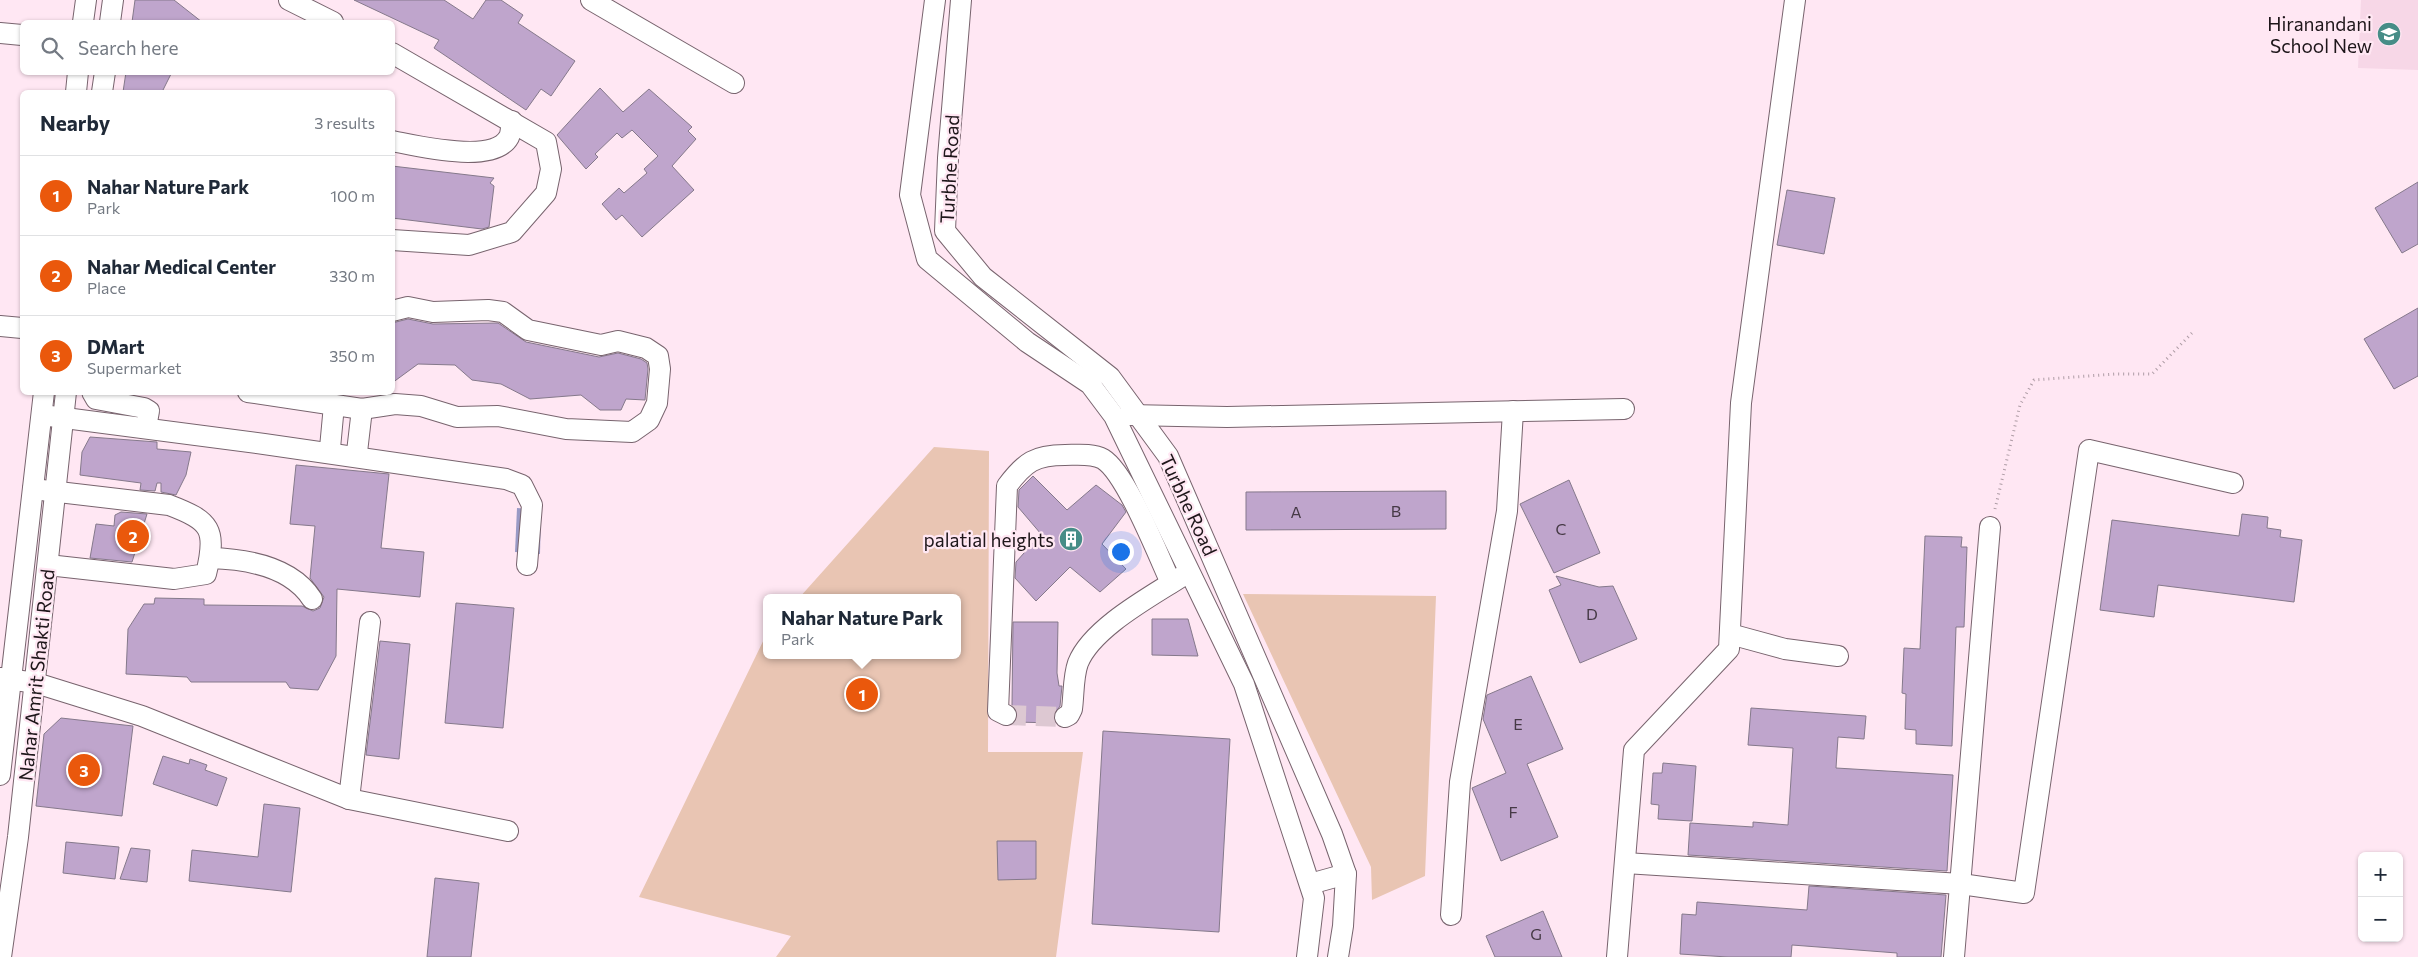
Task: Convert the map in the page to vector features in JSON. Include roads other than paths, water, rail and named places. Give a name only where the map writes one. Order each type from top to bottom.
[{"type":"street","points":[[83,20],[86,0]]},
{"type":"street","points":[[110,20],[113,0]]},
{"type":"street","points":[[289,0],[329,20]]},
{"type":"street","points":[[591,0],[734,83]]},
{"type":"street","points":[[935,0],[910,195],[927,259],[1027,342],[1090,384],[1114,416],[1192,572],[1244,684],[1314,898],[1307,957]]},
{"type":"street","name":"Turbhe Road","points":[[961,0],[945,231],[983,277],[1110,377],[1168,456],[1332,834],[1346,874],[1343,926],[1338,957]]},
{"type":"street","points":[[1617,957],[1634,750],[1729,649],[1741,403],[1795,0]]},
{"type":"street","points":[[0,33],[20,35]]},
{"type":"street","points":[[395,55],[546,142],[552,169],[546,192],[512,232],[469,245],[395,240]]},
{"type":"street","points":[[76,90],[78,75]]},
{"type":"street","points":[[102,90],[104,75]]},
{"type":"street","points":[[395,142],[469,154],[500,146],[510,137],[512,121]]},
{"type":"street","points":[[914,209],[946,204]]},
{"type":"street","points":[[268,395],[362,409],[394,404],[421,406],[457,417],[498,416],[566,429],[632,432],[649,420],[657,404],[660,369],[658,356],[646,348],[618,341],[601,345],[528,330],[503,312],[488,310],[433,312],[408,307],[395,310]]},
{"type":"street","points":[[0,326],[20,328]]},
{"type":"street","points":[[94,395],[96,400],[144,408],[149,411],[147,422]]},
{"type":"street","points":[[43,405],[64,406],[506,478],[522,485],[532,505],[527,565]]},
{"type":"street","name":"Nahar Amrit Shakti Road","points":[[0,775],[5,679],[33,490],[43,405]]},
{"type":"street","points":[[330,448],[334,405]]},
{"type":"street","points":[[64,406],[147,422],[516,475]]},
{"type":"street","name":"Nahar Amrit Shakti Road","points":[[1,957],[9,836],[36,683],[64,406]]},
{"type":"street","points":[[357,452],[362,409]]},
{"type":"street","points":[[1114,416],[1218,417],[1624,409]]},
{"type":"street","points":[[1451,915],[1460,782],[1505,530],[1513,411]]},
{"type":"street","points":[[1625,863],[1961,884],[2024,893],[2089,450],[2233,484]]},
{"type":"street","points":[[1006,715],[998,711],[1007,486],[1025,466],[1044,455],[1086,455],[1102,459],[1120,476],[1171,583]]},
{"type":"street","points":[[33,490],[169,505],[190,513],[205,523],[211,537],[210,558],[206,574],[174,580],[48,565]]},
{"type":"street","points":[[1954,957],[1990,527]]},
{"type":"street","points":[[210,558],[246,562],[286,574],[306,590],[312,599]]},
{"type":"street","points":[[1065,717],[1069,715],[1072,709],[1078,665],[1089,644],[1102,630],[1171,583],[1214,562]]},
{"type":"street","points":[[349,799],[370,622]]},
{"type":"street","points":[[1730,634],[1785,649],[1838,656]]},
{"type":"street","points":[[1244,684],[1262,670]]},
{"type":"street","points":[[5,679],[36,683],[142,716],[349,799],[508,831]]},
{"type":"street","points":[[1310,884],[1346,874]]},
{"type":"water","points":[[517,508],[541,510],[540,554],[515,552]]},
{"type":"tunnel","points":[[1006,715],[1065,717]]},
{"type":"place","name":"Hiranandani School New","points":[[2389,34]]},
{"type":"place","name":"Nahar Medical Center","points":[[133,536]]},
{"type":"place","name":"palatial heights","points":[[1071,539]]},
{"type":"place","name":"Nahar Nature Park","points":[[862,694]]},
{"type":"place","name":"DMart","points":[[84,770]]}]
